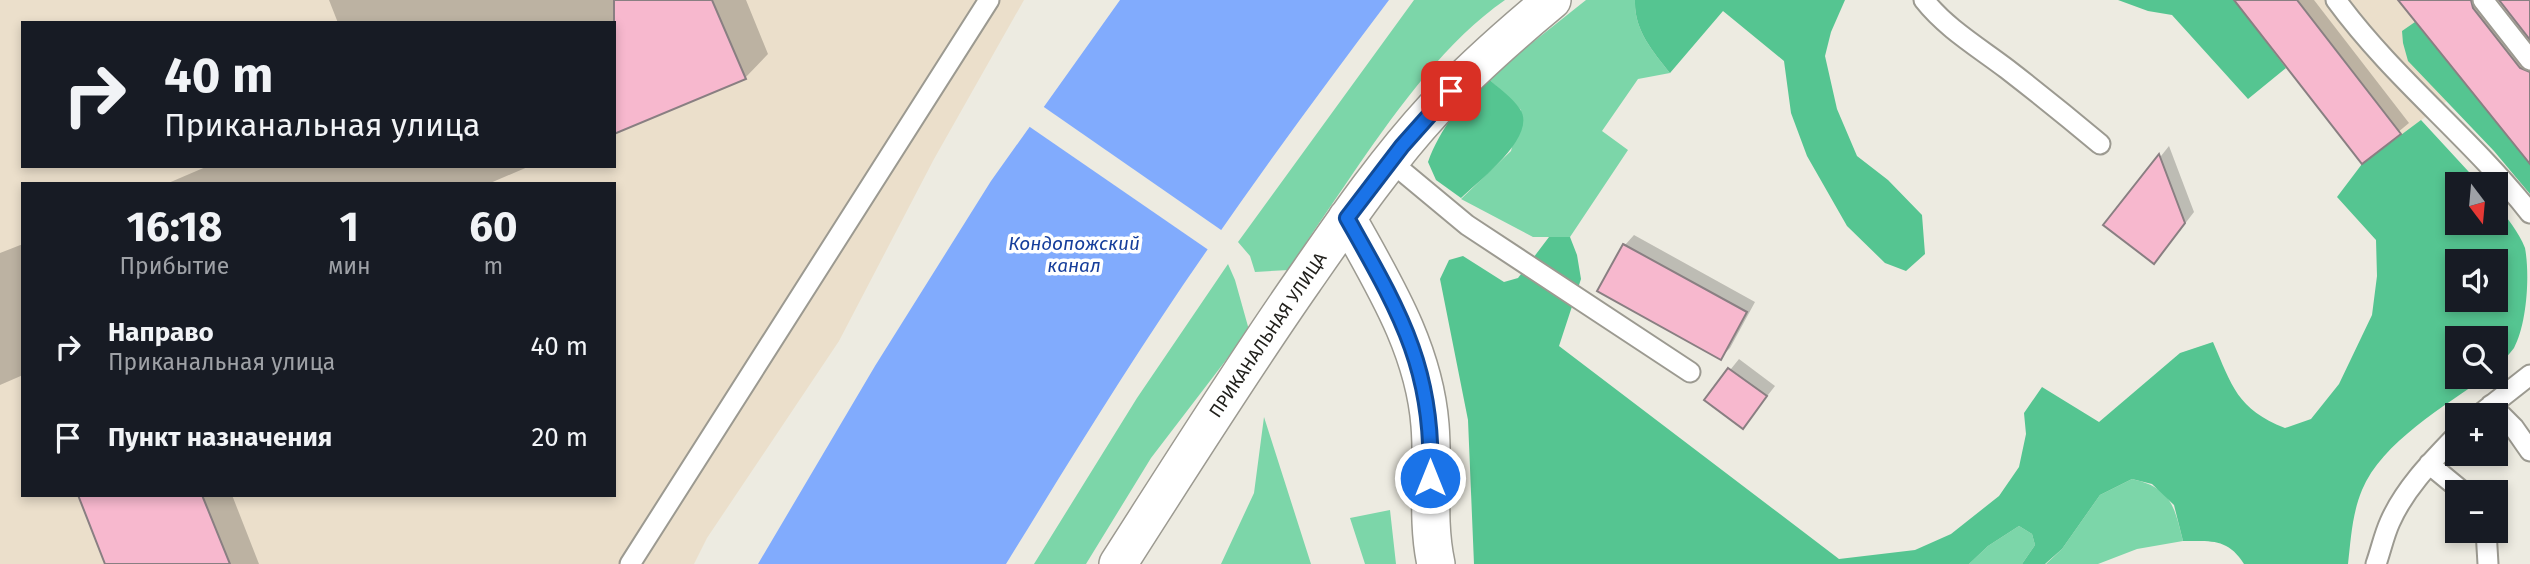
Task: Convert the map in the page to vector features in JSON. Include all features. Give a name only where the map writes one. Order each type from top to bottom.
[{"type":"street","name":"ПРИКАНАЛЬНАЯ УЛИЦА","points":[[1118,564],[1265,336],[1390,161],[1435,107],[1467,75],[1503,40],[1552,0]]},
{"type":"street","points":[[1347,218],[1392,300],[1417,359],[1430,423],[1430,529],[1436,564]]},
{"type":"lane","points":[[630,564],[989,0]]},
{"type":"lane","points":[[1924,0],[1937,16],[2100,144]]},
{"type":"lane","points":[[2336,0],[2397,73],[2484,158],[2530,213]]},
{"type":"lane","points":[[2483,0],[2530,60]]},
{"type":"lane","points":[[1390,161],[1467,225],[1690,372]]},
{"type":"lane","points":[[2494,403],[2530,375]]},
{"type":"lane","points":[[2508,424],[2514,428],[2530,451]]},
{"type":"lane","points":[[2376,564],[2390,522],[2406,494],[2428,464],[2445,447]]},
{"type":"lane","points":[[2428,464],[2448,480]]},
{"type":"lane","points":[[2487,543],[2488,564]]},
{"type":"shaded area","points":[[0,0],[1024,0],[934,159],[839,341],[707,538],[694,564],[0,564]]},
{"type":"shaded area","points":[[2234,0],[2530,0],[2530,194],[2447,101],[2362,164]]},
{"type":"green space","points":[[1414,0],[1505,0],[1444,54],[1408,97],[1360,163],[1289,270],[1255,272],[1250,256],[1238,242]]},
{"type":"green space","points":[[1586,0],[1635,0],[1635,11],[1641,30],[1670,73],[1638,79],[1602,131],[1628,150],[1570,237],[1533,237],[1461,199],[1511,151],[1521,110],[1488,78]]},
{"type":"green space","points":[[1635,0],[1845,0],[1831,32],[1825,56],[1837,109],[1857,156],[1888,180],[1922,215],[1925,254],[1906,271],[1885,263],[1847,226],[1807,156],[1791,113],[1784,61],[1723,11],[1670,73],[1641,30],[1635,11]]},
{"type":"green space","points":[[2118,0],[2234,0],[2286,68],[2248,99],[2172,15],[2148,11]]},
{"type":"green space","points":[[2415,22],[2530,164],[2530,194],[2494,151],[2408,61],[2402,31]]},
{"type":"green space","points":[[1488,78],[1520,109],[1523,120],[1521,132],[1504,157],[1461,198],[1436,180],[1428,162],[1453,116]]},
{"type":"green space","points":[[2421,120],[2469,172],[2445,172],[2445,235],[2508,235],[2508,219],[2525,248],[2527,285],[2522,326],[2514,348],[2508,355],[2508,326],[2445,326],[2445,389],[2468,389],[2416,426],[2384,456],[2371,473],[2356,508],[2348,564],[2244,564],[2232,549],[2225,545],[2210,541],[2183,541],[2174,505],[2152,484],[2132,479],[2100,495],[2062,549],[2045,564],[2022,564],[2035,545],[2032,534],[2019,526],[1988,546],[1969,564],[1474,564],[1468,420],[1440,279],[1449,260],[1463,256],[1504,282],[1518,278],[1549,237],[1570,237],[1577,255],[1581,279],[1559,346],[1839,559],[1915,550],[1951,534],[1999,496],[2019,467],[2026,434],[2024,413],[2042,387],[2099,422],[2180,353],[2213,342],[2231,384],[2256,413],[2285,428],[2311,419],[2339,384],[2372,315],[2377,276],[2376,240],[2337,197],[2362,164]]},
{"type":"green space","points":[[1228,264],[1249,330],[1151,458],[1086,564],[1034,564],[1137,398]]},
{"type":"green space","points":[[1264,417],[1311,564],[1221,564],[1254,493]]},
{"type":"green space","points":[[2132,479],[2155,487],[2169,500],[2183,541],[2137,549],[2098,564],[2046,564],[2062,549],[2100,495]]},
{"type":"green space","points":[[1390,510],[1396,564],[1365,564],[1350,518]]},
{"type":"green space","points":[[2019,526],[2032,534],[2035,545],[2022,564],[1969,564],[1988,546]]},
{"type":"water","name":"Кондопожский канал","points":[[1120,0],[1389,0],[1183,285],[1006,564],[758,564],[875,366],[991,181]]},
{"type":"pier","points":[[1041,105],[1224,232],[1210,251],[1027,125]]},
{"type":"building","points":[[614,0],[712,0],[746,79],[616,133]]},
{"type":"building","points":[[2234,0],[2297,0],[2401,134],[2362,164]]},
{"type":"building","points":[[2398,0],[2471,0],[2473,8],[2520,68],[2530,72],[2530,164]]},
{"type":"building","points":[[2499,0],[2530,0],[2530,40]]},
{"type":"building","points":[[2159,154],[2185,223],[2154,264],[2103,225]]},
{"type":"building","points":[[1623,244],[1747,312],[1721,360],[1597,291]]},
{"type":"building","points":[[1728,368],[1767,396],[1743,429],[1704,400]]},
{"type":"building","points":[[79,497],[203,497],[230,564],[105,564]]},
{"type":"route","points":[[1430,478],[1430,423],[1417,359],[1406,328],[1347,218],[1402,146],[1451,91]]}]
